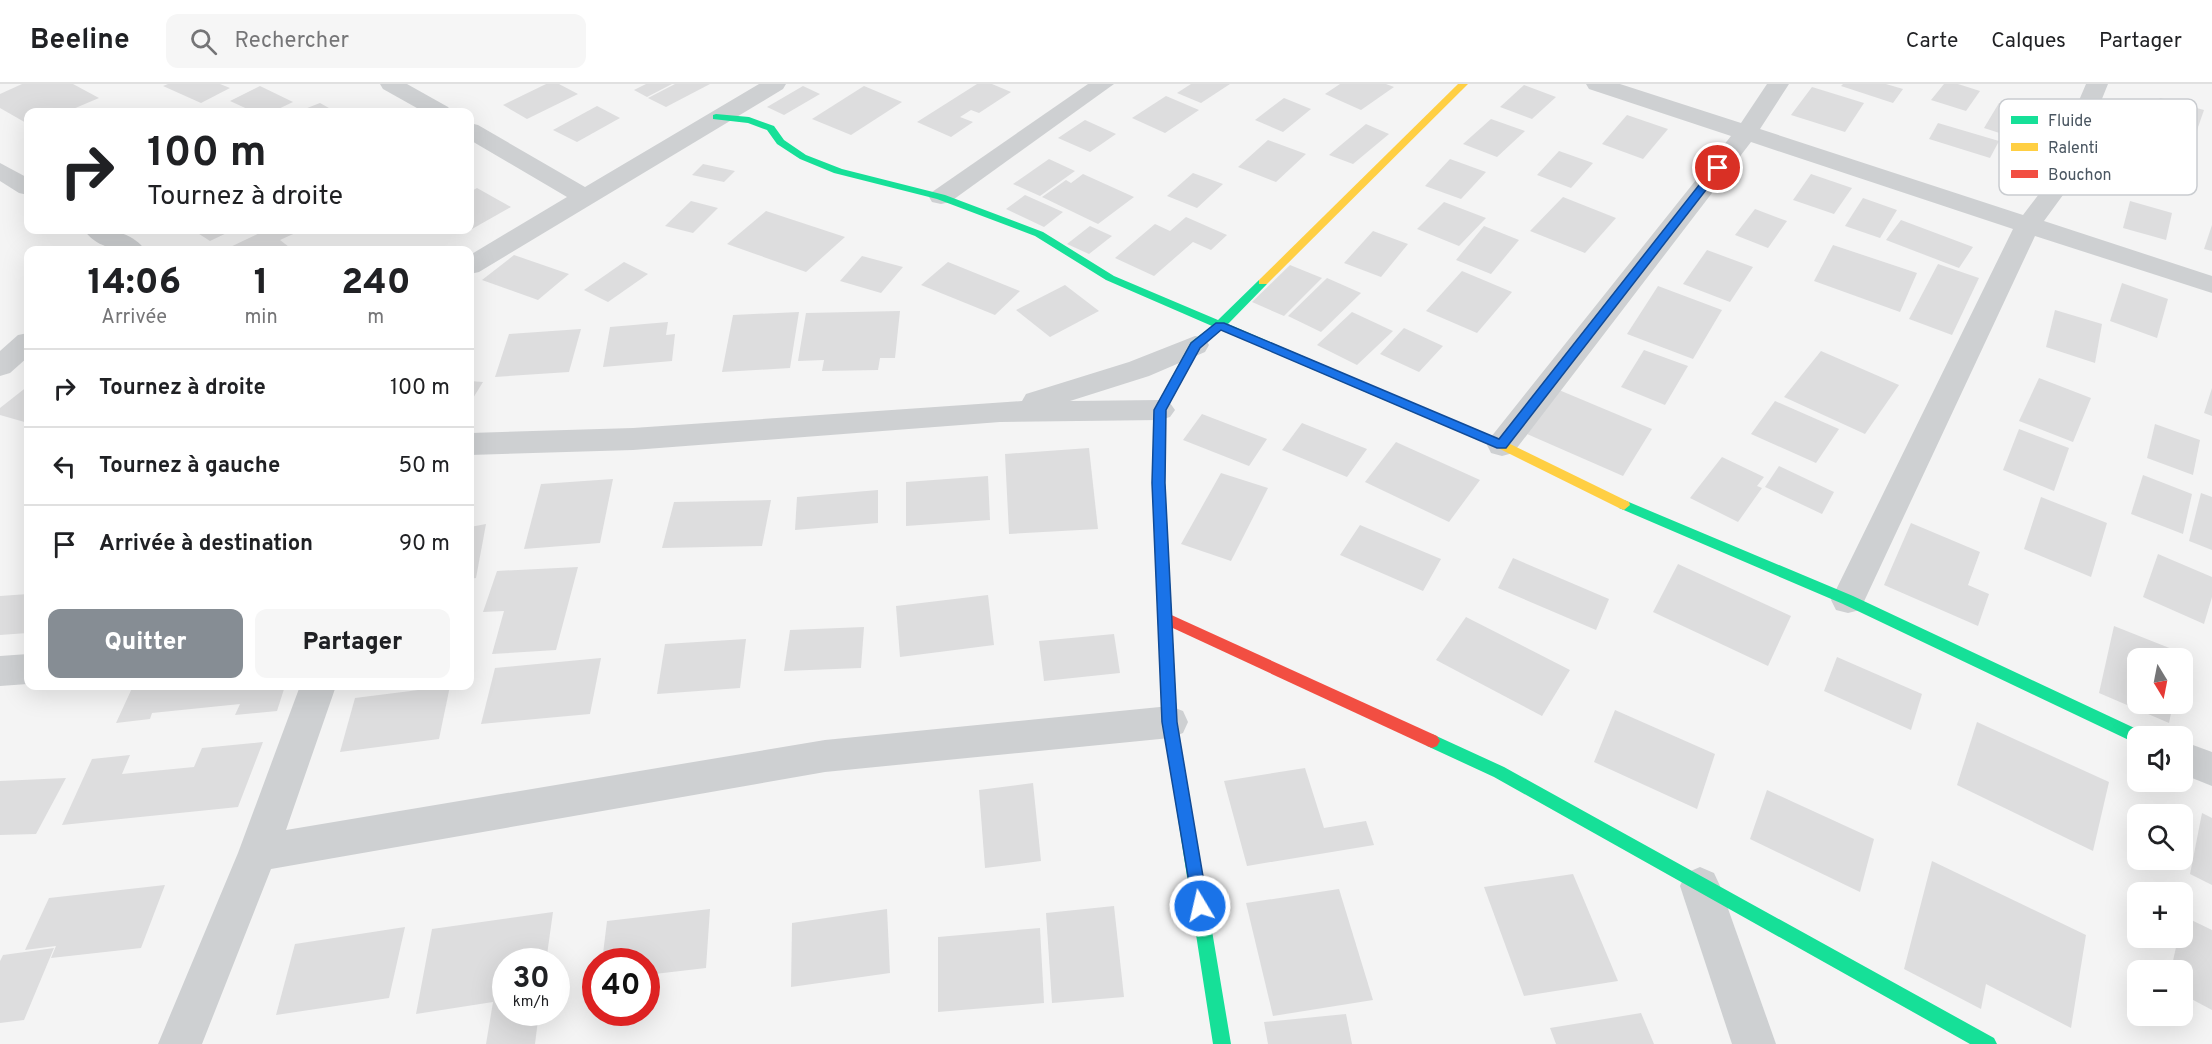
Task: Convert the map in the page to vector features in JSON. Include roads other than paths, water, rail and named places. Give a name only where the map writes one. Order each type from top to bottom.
[{"type":"street","points":[[391,84],[433,108]]},
{"type":"street","points":[[474,265],[775,84]]},
{"type":"street","points":[[941,197],[1103,84]]},
{"type":"street","points":[[1000,412],[1139,369],[1195,345],[1220,325],[1463,84]]},
{"type":"street","points":[[1597,84],[1747,131],[2027,226],[2212,285]]},
{"type":"street","points":[[1502,445],[1747,131],[1778,84]]},
{"type":"street","points":[[2091,99],[2097,84]]},
{"type":"street","points":[[717,117],[749,120],[771,128],[780,142],[803,157],[838,171],[941,197],[1039,234],[1110,278],[1502,445],[1641,513],[1848,600],[2127,732]]},
{"type":"street","points":[[474,132],[585,197]]},
{"type":"street","points":[[2,174],[24,186]]},
{"type":"street","points":[[1848,600],[2027,226],[2051,195]]},
{"type":"street","points":[[104,234],[125,246]]},
{"type":"street","points":[[0,366],[24,345]]},
{"type":"street","points":[[1195,345],[1160,410],[1159,483],[1170,722],[1222,1044]]},
{"type":"street","points":[[474,444],[633,439],[1000,412],[1160,410]]},
{"type":"street","points":[[1167,619],[1499,772],[1700,886],[1988,1044]]},
{"type":"street","points":[[0,671],[24,669]]},
{"type":"street","points":[[180,1044],[258,853],[317,690]]},
{"type":"street","points":[[258,853],[825,756],[1170,722]]},
{"type":"street","points":[[2193,762],[2212,769]]},
{"type":"street","points":[[1700,886],[1754,1044]]}]
